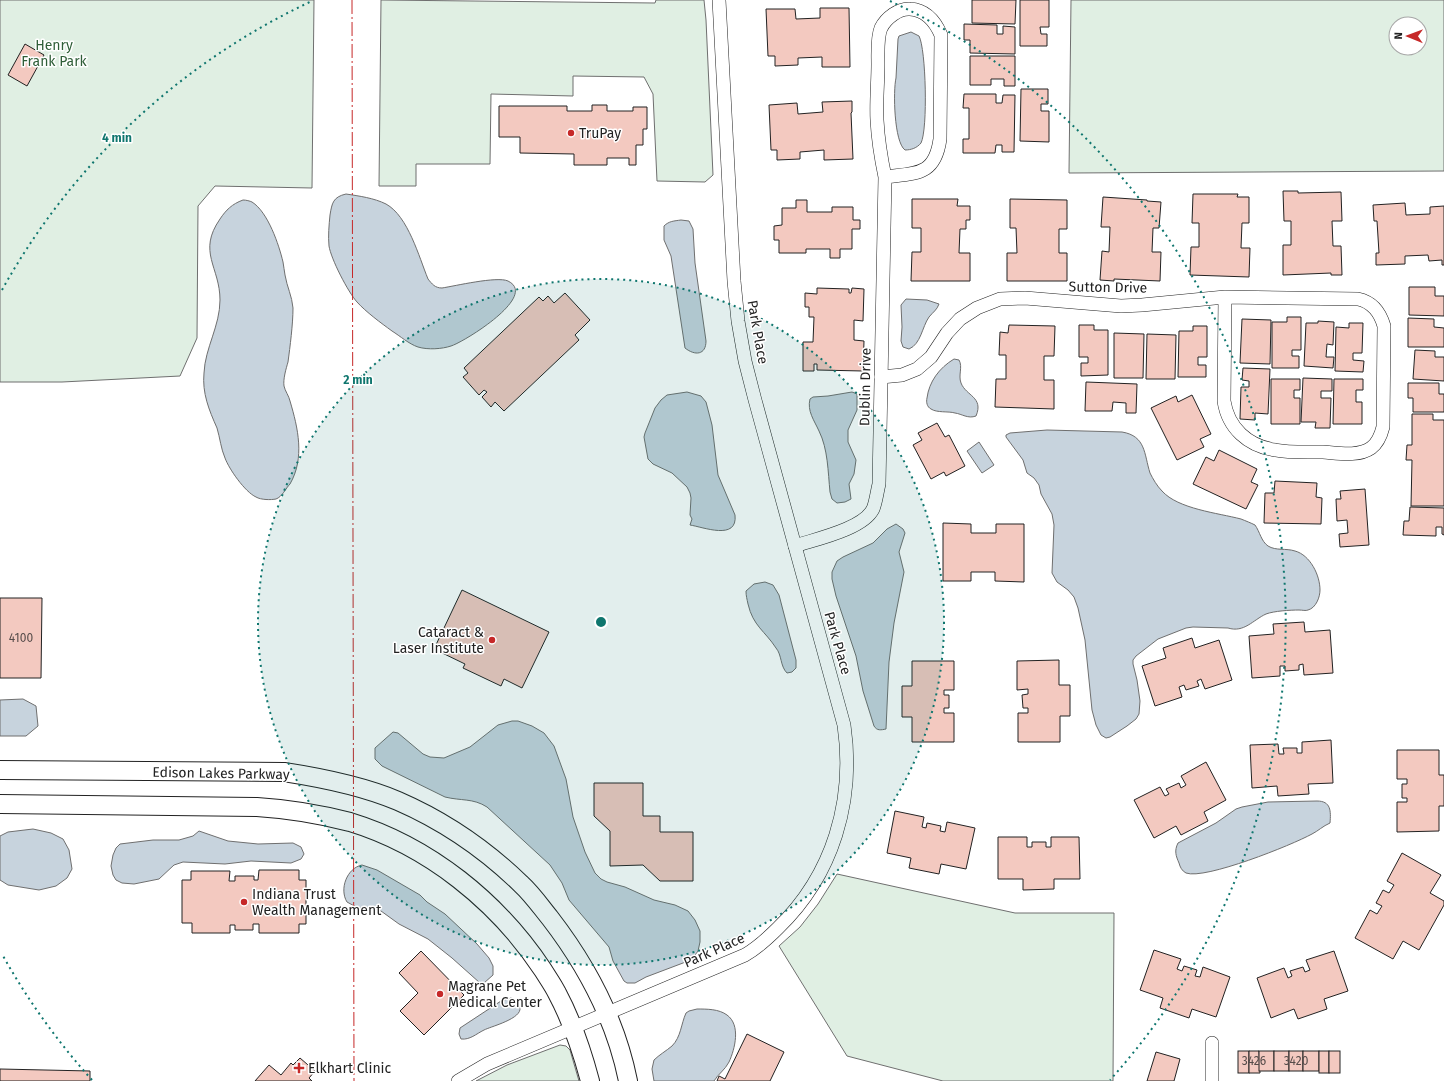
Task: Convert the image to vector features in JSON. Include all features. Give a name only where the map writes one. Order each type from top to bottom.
[{"type":"street","name":"Park Place","points":[[458,1081],[487,1064],[745,956],[755,950],[793,914],[813,886],[840,825],[848,767],[844,726],[827,659],[753,393],[745,361],[738,321],[731,242],[719,0]]},
{"type":"street","name":"Dublin Drive","points":[[795,546],[850,528],[862,522],[873,509],[879,484],[885,177],[877,119],[878,45],[881,28],[889,18],[898,12],[907,9],[918,10],[930,16],[941,35],[940,140],[938,152],[932,164],[920,172],[885,177]]},
{"type":"street","name":"Sutton Drive","points":[[881,378],[902,375],[917,369],[931,357],[947,333],[960,319],[977,308],[1000,299],[1025,298],[1121,306],[1225,297],[1363,300],[1369,303],[1376,310],[1382,318],[1384,326],[1383,427],[1378,441],[1370,449],[1349,453],[1272,450],[1251,441],[1240,434],[1231,424],[1226,412],[1224,401],[1225,297]]},
{"type":"street","name":"Edison Lakes Parkway","points":[[0,770],[284,772],[357,787],[398,801],[451,829],[480,848],[522,885],[541,907],[573,950],[593,984],[607,1014],[628,1081]]},
{"type":"street","points":[[0,804],[281,808],[351,823],[385,836],[425,856],[454,876],[494,909],[529,949],[557,992],[573,1027],[584,1057],[590,1081]]},
{"type":"street","points":[[1212,1043],[1212,1081]]},
{"type":"green space","name":"Henry Frank Park","points":[[0,0],[314,0],[312,188],[215,186],[198,206],[197,338],[180,376],[62,382],[0,382]]},
{"type":"green space","points":[[381,0],[655,3],[656,0],[704,0],[713,175],[705,182],[657,181],[653,94],[644,77],[573,76],[573,96],[491,94],[490,164],[416,164],[416,186],[379,186]]},
{"type":"green space","points":[[1071,0],[1444,0],[1444,171],[1069,173]]},
{"type":"green space","points":[[837,874],[1015,913],[1114,913],[1113,1081],[943,1081],[847,1056],[779,946],[800,927],[818,904]]},
{"type":"green space","points":[[560,1045],[566,1046],[570,1050],[579,1081],[476,1081],[507,1065]]},
{"type":"shaded area","points":[[911,32],[919,36],[923,56],[925,72],[925,122],[921,143],[914,148],[905,150],[901,145],[895,116],[895,84],[898,39],[899,36]]},
{"type":"shaded area","points":[[346,194],[377,200],[394,210],[407,227],[428,279],[432,284],[442,288],[486,280],[503,280],[508,281],[515,288],[514,297],[496,318],[483,328],[451,346],[426,349],[408,342],[365,310],[357,302],[336,267],[329,246],[331,211],[334,201],[338,197]]},
{"type":"shaded area","points":[[243,200],[252,202],[258,207],[272,229],[281,255],[293,308],[290,349],[284,383],[295,422],[299,443],[299,453],[295,474],[290,484],[276,499],[266,500],[256,497],[247,490],[238,480],[227,463],[217,428],[211,415],[204,388],[205,364],[218,319],[220,300],[217,278],[211,260],[210,241],[213,231],[220,219],[232,205]]},
{"type":"shaded area","points":[[681,220],[689,221],[693,229],[695,263],[706,341],[706,346],[699,353],[689,351],[685,348],[671,256],[664,240],[664,226],[670,222]]},
{"type":"shaded area","points":[[906,299],[927,300],[939,304],[929,317],[919,339],[913,347],[909,349],[903,347],[901,341],[901,305]]},
{"type":"shaded area","points":[[954,359],[959,360],[960,363],[960,377],[963,387],[973,397],[978,405],[976,416],[968,417],[952,412],[936,411],[930,408],[927,404],[928,392],[932,381],[939,371]]},
{"type":"shaded area","points":[[687,392],[701,396],[706,402],[712,425],[718,475],[735,515],[734,523],[731,528],[726,530],[711,530],[690,525],[692,519],[690,515],[691,498],[687,487],[672,473],[653,464],[648,459],[644,437],[655,408],[667,395]]},
{"type":"shaded area","points":[[852,392],[857,394],[857,410],[848,430],[848,442],[856,460],[854,474],[849,484],[851,499],[845,502],[837,503],[832,499],[830,492],[824,445],[809,408],[809,403],[810,399],[813,397]]},
{"type":"shaded area","points":[[1047,430],[1122,432],[1136,437],[1143,447],[1152,478],[1160,489],[1169,497],[1199,510],[1241,519],[1255,525],[1264,542],[1271,548],[1295,551],[1310,561],[1320,584],[1317,602],[1311,609],[1307,610],[1282,611],[1266,614],[1239,629],[1193,627],[1186,628],[1158,639],[1133,660],[1140,701],[1139,714],[1136,719],[1110,737],[1106,738],[1101,735],[1096,725],[1092,710],[1085,640],[1078,608],[1074,597],[1068,590],[1057,582],[1052,573],[1054,525],[1052,514],[1041,494],[1039,485],[1034,478],[1027,473],[1023,460],[1006,437],[1006,435],[1010,433]]},
{"type":"shaded area","points":[[979,442],[994,465],[982,473],[967,451]]},
{"type":"shaded area","points":[[896,524],[903,529],[905,533],[899,552],[904,572],[894,623],[889,662],[886,729],[879,730],[874,726],[863,691],[856,656],[836,596],[832,572],[837,561],[873,543],[887,529]]},
{"type":"shaded area","points":[[765,582],[773,585],[779,595],[796,660],[796,668],[792,672],[787,673],[783,667],[778,651],[756,623],[750,612],[746,591],[754,584]]},
{"type":"shaded area","points":[[23,699],[36,706],[38,726],[26,736],[0,736],[0,700]]},
{"type":"shaded area","points":[[518,721],[532,726],[544,733],[554,746],[566,779],[573,817],[585,852],[595,873],[607,882],[625,887],[654,900],[675,905],[688,911],[695,920],[700,931],[698,951],[693,958],[635,983],[627,983],[624,981],[613,961],[609,947],[569,900],[562,883],[550,865],[487,807],[477,802],[445,797],[382,766],[375,759],[375,748],[393,732],[398,733],[423,754],[430,757],[444,758],[470,747],[498,725]]},
{"type":"shaded area","points":[[1322,801],[1328,805],[1330,811],[1330,823],[1314,833],[1268,853],[1229,867],[1196,874],[1186,873],[1183,871],[1176,853],[1178,843],[1216,823],[1236,809],[1268,802]]},
{"type":"shaded area","points":[[33,829],[51,833],[63,839],[69,850],[72,869],[67,878],[56,886],[39,890],[8,885],[0,880],[0,836],[8,832]]},
{"type":"shaded area","points":[[199,831],[228,841],[258,844],[293,843],[301,847],[304,854],[301,859],[291,863],[251,861],[225,864],[183,862],[174,865],[159,879],[134,884],[122,883],[116,880],[113,875],[111,866],[113,855],[116,848],[120,844],[153,840],[179,840],[193,836]]},
{"type":"shaded area","points":[[362,865],[377,870],[420,895],[427,902],[445,914],[477,944],[489,958],[493,966],[493,975],[484,983],[480,983],[428,939],[399,924],[381,911],[376,909],[358,908],[347,902],[344,891],[346,880],[352,870]]},
{"type":"shaded area","points":[[511,998],[518,1004],[520,1009],[514,1017],[470,1038],[461,1039],[459,1034],[460,1028],[501,1001]]},
{"type":"shaded area","points":[[697,1009],[717,1010],[727,1015],[731,1019],[734,1025],[736,1037],[733,1051],[727,1065],[714,1081],[654,1081],[652,1069],[654,1060],[675,1042],[679,1035],[686,1013]]},
{"type":"building","points":[[972,0],[1016,0],[1015,24],[972,23]]},
{"type":"building","points":[[1020,0],[1049,0],[1049,27],[1040,27],[1041,34],[1047,34],[1047,46],[1020,46]]},
{"type":"building","points":[[820,8],[849,8],[850,67],[822,67],[822,57],[798,58],[798,65],[775,66],[775,56],[768,56],[766,9],[795,9],[796,19],[820,18]]},
{"type":"building","points":[[964,24],[997,25],[997,34],[1003,34],[1003,26],[1015,27],[1015,54],[970,53],[970,40],[964,40]]},
{"type":"building","points":[[25,44],[44,55],[27,86],[8,75]]},
{"type":"building","points":[[970,56],[1015,56],[1015,86],[1004,86],[1004,79],[991,79],[991,85],[970,85]]},
{"type":"building","points":[[1021,89],[1048,89],[1048,104],[1041,104],[1041,111],[1049,111],[1049,142],[1020,141]]},
{"type":"building","points":[[964,94],[996,94],[996,103],[1002,103],[1003,95],[1015,95],[1014,152],[1002,152],[1002,145],[996,145],[995,153],[963,153],[963,139],[969,139],[969,108],[963,108]]},
{"type":"building","points":[[852,101],[851,113],[853,159],[824,160],[824,150],[800,152],[800,159],[777,160],[777,150],[771,150],[769,105],[797,103],[798,114],[823,112],[822,102]]},
{"type":"building","name":"TruPay","points":[[592,105],[607,105],[607,111],[633,111],[633,107],[647,107],[647,129],[643,129],[643,145],[636,145],[636,165],[629,165],[629,158],[607,158],[607,165],[574,165],[574,154],[520,153],[520,137],[499,137],[499,106],[567,106],[567,111],[592,111]]},
{"type":"building","points":[[1283,191],[1298,191],[1298,193],[1341,192],[1342,221],[1332,221],[1333,246],[1341,246],[1342,275],[1331,275],[1331,273],[1283,275],[1283,245],[1291,245],[1291,221],[1284,221]]},
{"type":"building","points":[[1193,194],[1238,194],[1237,197],[1249,197],[1249,223],[1242,223],[1241,248],[1250,248],[1249,277],[1190,275],[1191,247],[1199,247],[1199,223],[1192,223]]},
{"type":"building","points":[[1103,197],[1161,202],[1159,228],[1153,228],[1152,252],[1161,252],[1160,281],[1114,279],[1114,281],[1100,280],[1102,251],[1109,252],[1110,227],[1101,227]]},
{"type":"building","points":[[912,199],[958,199],[957,206],[970,206],[970,220],[966,220],[966,229],[960,229],[959,253],[970,253],[970,281],[911,281],[912,252],[921,252],[921,228],[912,228]]},
{"type":"building","points":[[1010,199],[1067,200],[1067,229],[1059,229],[1059,253],[1067,253],[1067,281],[1007,281],[1007,253],[1017,253],[1016,228],[1010,228]]},
{"type":"building","points":[[796,200],[807,200],[807,212],[832,212],[832,207],[853,207],[853,220],[860,220],[860,229],[852,229],[852,249],[840,249],[840,258],[830,258],[830,249],[806,249],[806,253],[779,253],[779,240],[774,240],[774,226],[782,225],[782,208],[796,208]]},
{"type":"building","points":[[1405,203],[1406,215],[1430,214],[1430,207],[1444,206],[1444,265],[1442,265],[1442,260],[1429,261],[1428,255],[1405,256],[1405,264],[1376,265],[1376,253],[1379,253],[1377,221],[1374,221],[1373,205]]},
{"type":"building","points":[[1409,287],[1435,287],[1435,296],[1444,296],[1444,316],[1409,315]]},
{"type":"building","points":[[817,288],[849,289],[849,293],[851,293],[852,288],[864,289],[863,321],[854,320],[854,340],[864,341],[863,371],[817,370],[817,364],[814,364],[814,371],[803,371],[803,342],[813,342],[814,317],[809,317],[809,307],[805,307],[805,293],[817,294]]},
{"type":"building","points":[[565,293],[590,320],[575,335],[579,340],[504,411],[495,402],[491,407],[482,397],[487,392],[484,390],[479,395],[463,377],[468,373],[464,368],[539,297],[543,301],[548,296],[554,303]]},
{"type":"building","points":[[1287,317],[1301,317],[1301,350],[1292,350],[1292,356],[1299,356],[1299,368],[1272,368],[1272,322],[1287,322]]},
{"type":"building","points":[[1408,318],[1434,319],[1434,327],[1444,328],[1444,347],[1408,347]]},
{"type":"building","points":[[1242,319],[1271,320],[1270,364],[1240,363]]},
{"type":"building","points":[[1318,321],[1334,322],[1333,345],[1327,344],[1326,357],[1334,357],[1333,368],[1304,366],[1306,323],[1318,323]]},
{"type":"building","points":[[1349,323],[1363,323],[1362,353],[1353,353],[1353,360],[1364,361],[1363,372],[1335,371],[1336,327],[1349,328]]},
{"type":"building","points":[[1009,325],[1055,326],[1054,356],[1044,356],[1044,380],[1054,380],[1054,409],[995,407],[996,379],[1006,379],[1006,355],[999,355],[1000,332],[1008,333]]},
{"type":"building","points":[[1079,325],[1094,325],[1094,330],[1108,330],[1108,375],[1081,376],[1081,363],[1088,363],[1088,357],[1079,357]]},
{"type":"building","points":[[1193,326],[1207,326],[1207,357],[1198,357],[1198,365],[1206,365],[1206,377],[1178,377],[1179,331],[1193,331]]},
{"type":"building","points":[[1114,333],[1144,334],[1143,378],[1114,378]]},
{"type":"building","points":[[1147,334],[1176,335],[1175,379],[1146,379]]},
{"type":"building","points":[[1415,350],[1435,351],[1435,357],[1444,357],[1444,381],[1413,379]]},
{"type":"building","points":[[1243,368],[1270,369],[1268,414],[1255,413],[1255,420],[1240,419],[1241,387],[1249,387],[1249,381],[1242,380]]},
{"type":"building","points":[[1303,378],[1332,379],[1332,391],[1321,391],[1321,398],[1331,398],[1330,428],[1315,428],[1316,422],[1301,422]]},
{"type":"building","points":[[1271,379],[1300,379],[1300,390],[1294,390],[1294,398],[1300,398],[1300,424],[1271,424]]},
{"type":"building","points":[[1334,379],[1363,379],[1363,390],[1356,390],[1356,402],[1362,402],[1362,424],[1333,424]]},
{"type":"building","points":[[1086,382],[1137,384],[1136,413],[1126,413],[1126,403],[1113,402],[1112,411],[1085,411]]},
{"type":"building","points":[[1408,383],[1439,383],[1439,394],[1444,394],[1444,412],[1413,412],[1413,398],[1408,398]]},
{"type":"building","points":[[1192,395],[1211,434],[1200,439],[1204,447],[1177,460],[1151,408],[1176,396],[1178,402]]},
{"type":"building","points":[[1412,414],[1433,414],[1433,420],[1444,420],[1444,506],[1411,506],[1412,460],[1406,460],[1407,445],[1412,445]]},
{"type":"building","points":[[937,423],[945,437],[949,435],[965,466],[946,476],[944,472],[931,479],[913,445],[922,440],[918,433]]},
{"type":"building","points":[[1219,450],[1257,469],[1251,482],[1258,485],[1246,509],[1193,484],[1206,457],[1214,461]]},
{"type":"building","points":[[1275,481],[1317,483],[1316,497],[1322,498],[1321,524],[1264,523],[1265,493],[1274,493]]},
{"type":"building","points":[[1365,489],[1369,545],[1340,547],[1339,534],[1348,533],[1347,520],[1337,521],[1336,499],[1341,499],[1340,491]]},
{"type":"building","points":[[1410,507],[1444,508],[1444,535],[1442,534],[1442,527],[1436,527],[1436,536],[1403,535],[1404,521],[1409,521]]},
{"type":"building","points":[[943,523],[971,524],[971,533],[996,533],[996,524],[1024,524],[1024,582],[995,581],[995,572],[971,572],[971,581],[943,581]]},
{"type":"building","name":"Cataract & Laser Institute","points":[[462,590],[549,632],[522,688],[504,679],[501,686],[463,668],[465,664],[434,649]]},
{"type":"building","points":[[0,598],[42,598],[41,678],[0,678]]},
{"type":"building","points":[[1304,622],[1305,632],[1330,630],[1333,673],[1304,675],[1303,664],[1299,665],[1299,670],[1285,671],[1285,666],[1280,666],[1280,676],[1252,678],[1249,636],[1274,634],[1273,624]]},
{"type":"building","points":[[1192,638],[1195,648],[1219,640],[1232,680],[1205,689],[1201,679],[1197,681],[1199,686],[1186,690],[1184,685],[1179,687],[1182,697],[1155,706],[1142,666],[1166,658],[1163,648]]},
{"type":"building","points":[[1059,660],[1059,685],[1070,685],[1070,716],[1060,716],[1060,742],[1018,742],[1018,713],[1028,713],[1028,708],[1023,708],[1022,695],[1028,694],[1028,689],[1017,690],[1017,661]]},
{"type":"building","points":[[912,661],[954,661],[954,690],[944,690],[944,695],[949,695],[949,708],[944,708],[944,713],[954,713],[954,742],[912,742],[912,717],[902,717],[902,686],[912,686]]},
{"type":"building","points":[[1331,740],[1333,783],[1308,784],[1309,794],[1278,796],[1277,786],[1252,788],[1250,745],[1278,744],[1279,754],[1284,754],[1283,748],[1297,748],[1297,753],[1302,753],[1302,742]]},
{"type":"building","points":[[1397,750],[1439,750],[1439,775],[1444,775],[1444,806],[1439,806],[1439,831],[1397,832],[1397,802],[1407,802],[1407,798],[1402,798],[1402,784],[1407,784],[1407,779],[1397,779]]},
{"type":"building","points":[[1206,762],[1226,800],[1204,812],[1208,821],[1181,835],[1176,826],[1154,838],[1134,800],[1160,787],[1165,796],[1169,794],[1166,789],[1179,783],[1181,788],[1186,785],[1181,776]]},
{"type":"building","points":[[594,783],[643,783],[643,816],[660,816],[660,832],[693,832],[693,881],[660,881],[643,865],[610,866],[610,831],[594,816]]},
{"type":"building","points":[[895,811],[924,817],[922,827],[926,828],[927,823],[941,826],[940,831],[945,832],[947,822],[975,828],[966,869],[941,864],[939,874],[909,868],[911,858],[887,853]]},
{"type":"building","points":[[998,837],[1027,837],[1027,847],[1032,847],[1032,842],[1046,842],[1046,847],[1051,847],[1051,837],[1079,837],[1080,879],[1054,879],[1054,889],[1023,890],[1023,879],[998,879]]},
{"type":"building","points":[[1402,853],[1441,875],[1430,893],[1444,901],[1444,905],[1419,950],[1403,941],[1393,959],[1355,938],[1370,910],[1377,914],[1382,906],[1376,903],[1383,890],[1389,893],[1394,885],[1387,881]]},
{"type":"building","name":"Indiana Trust Wealth Management","points":[[259,870],[299,870],[299,880],[306,880],[306,924],[299,924],[299,933],[259,933],[259,924],[253,924],[253,930],[235,930],[235,925],[230,925],[230,933],[192,933],[192,923],[182,923],[182,880],[191,880],[191,871],[230,871],[229,881],[235,881],[235,876],[254,876],[254,880],[258,880]]},
{"type":"building","points":[[1154,950],[1181,959],[1177,969],[1182,971],[1184,966],[1197,970],[1195,976],[1200,977],[1203,967],[1230,977],[1216,1017],[1192,1009],[1189,1018],[1160,1008],[1163,998],[1140,990]]},
{"type":"building","name":"Magrane Pet Medical Center","points":[[421,951],[464,995],[424,1035],[400,1011],[418,993],[399,973]]},
{"type":"building","points":[[1334,951],[1348,991],[1324,999],[1327,1009],[1298,1019],[1294,1009],[1271,1018],[1257,978],[1284,968],[1288,978],[1292,976],[1290,971],[1303,967],[1305,972],[1310,970],[1306,960]]},
{"type":"building","points":[[747,1034],[784,1052],[770,1081],[717,1081],[719,1076],[725,1079]]},
{"type":"building","points":[[1238,1051],[1249,1051],[1249,1073],[1238,1073]]},
{"type":"building","points":[[1249,1051],[1259,1051],[1260,1073],[1249,1073]]},
{"type":"building","points":[[1259,1051],[1274,1051],[1274,1071],[1259,1071]]},
{"type":"building","points":[[1274,1051],[1289,1051],[1289,1071],[1274,1071]]},
{"type":"building","points":[[1289,1051],[1303,1051],[1303,1071],[1289,1071]]},
{"type":"building","points":[[1303,1051],[1319,1051],[1319,1071],[1303,1071]]},
{"type":"building","points":[[1319,1051],[1329,1051],[1329,1073],[1319,1073]]},
{"type":"building","points":[[1329,1051],[1340,1051],[1340,1073],[1329,1073]]},
{"type":"building","points":[[1156,1052],[1180,1059],[1174,1081],[1147,1081]]},
{"type":"building","name":"Elkhart Clinic","points":[[300,1058],[315,1071],[309,1078],[312,1081],[255,1081],[269,1065],[281,1075],[291,1063],[293,1065]]},
{"type":"building","points":[[0,1069],[90,1071],[90,1081],[0,1081]]},
{"type":"power","points":[[352,0],[354,1081]]},
{"type":"place","name":"TruPay","points":[[571,133]]},
{"type":"place","name":"Cataract & Laser Institute","points":[[492,640]]},
{"type":"place","name":"Indiana Trust Wealth Management","points":[[244,902]]},
{"type":"place","name":"Magrane Pet Medical Center","points":[[440,994]]},
{"type":"place","name":"Elkhart Clinic","points":[[299,1068]]}]
